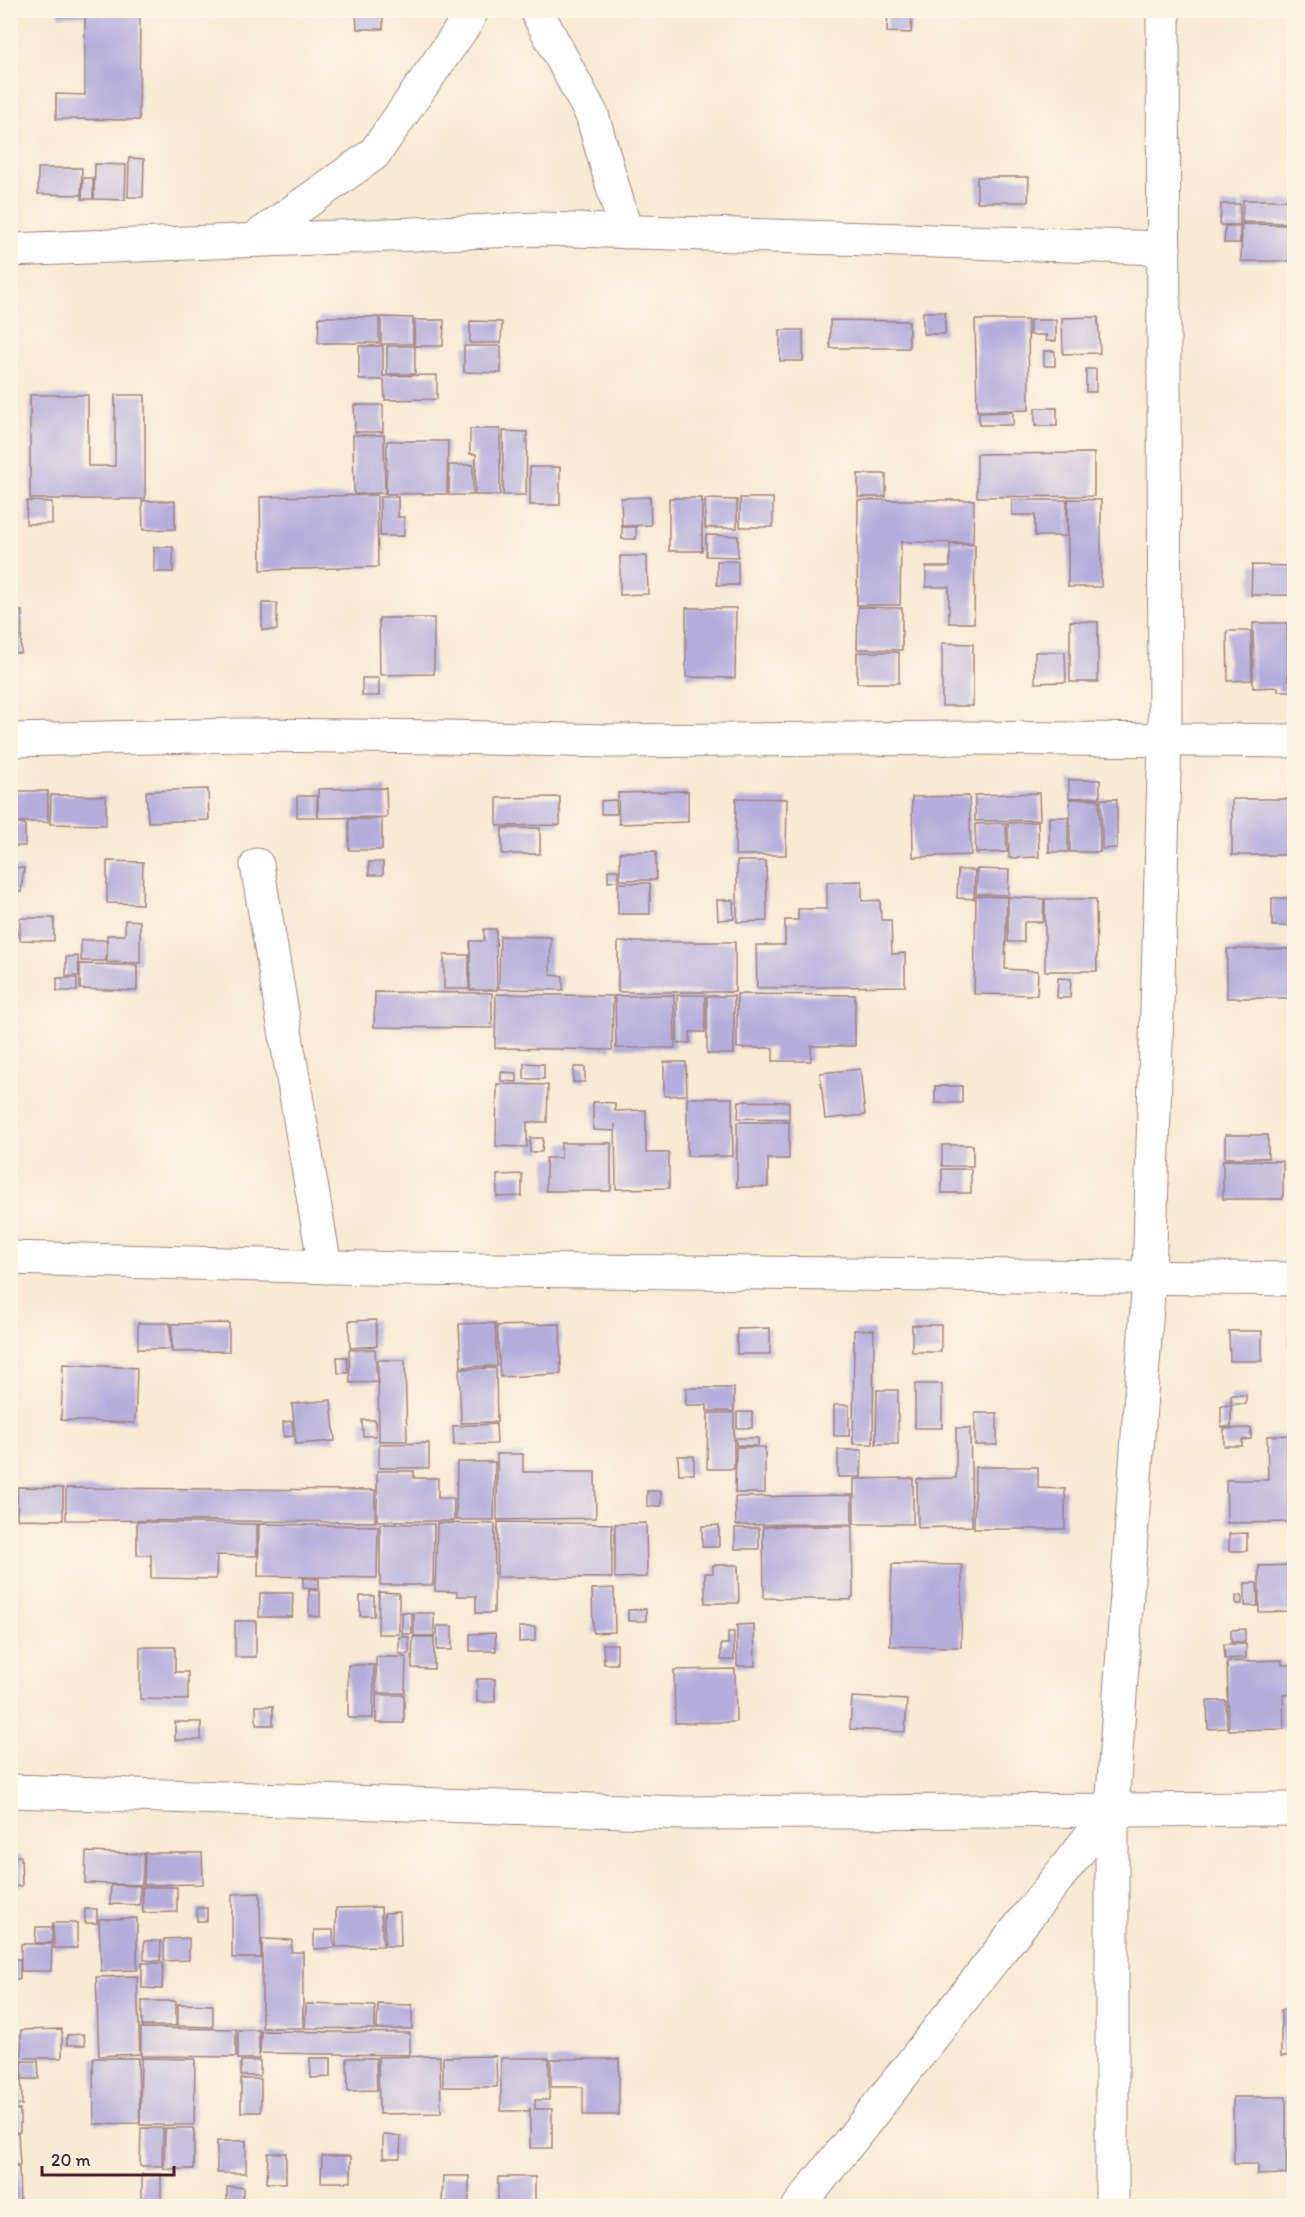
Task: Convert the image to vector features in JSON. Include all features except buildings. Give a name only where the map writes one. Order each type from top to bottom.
[{"type":"street","points":[[253,240],[374,154],[467,21],[472,10]]},
{"type":"street","points":[[536,10],[592,115],[626,232]]},
{"type":"street","points":[[1112,2206],[1112,1809],[1149,1278],[1165,741],[1163,10]]},
{"type":"street","points":[[10,250],[541,229],[1164,248]]},
{"type":"street","points":[[10,740],[256,735],[448,736],[605,741],[956,738],[1294,741]]},
{"type":"street","points":[[257,865],[326,1267]]},
{"type":"street","points":[[10,1258],[326,1267],[1294,1280]]},
{"type":"street","points":[[10,1791],[683,1813],[1294,1809]]},
{"type":"street","points":[[799,2206],[1112,1809]]}]
